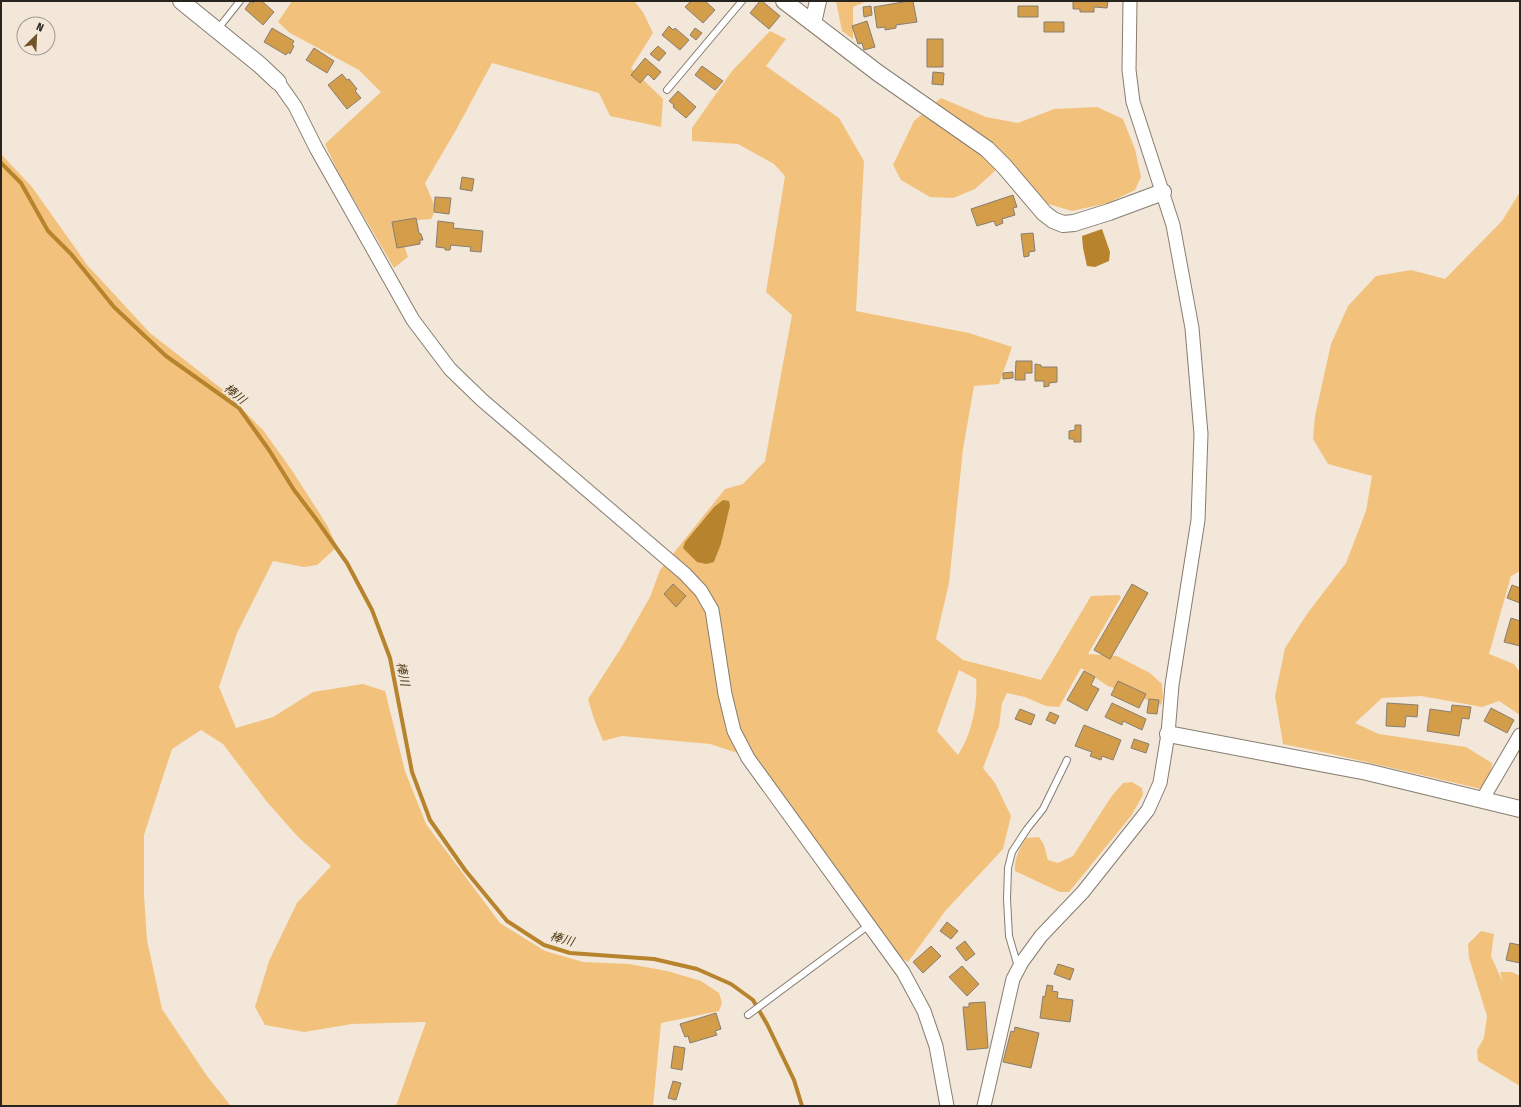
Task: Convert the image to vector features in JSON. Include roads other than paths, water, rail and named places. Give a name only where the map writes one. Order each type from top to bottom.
[{"type":"street","points":[[181,1],[260,65],[278,82],[296,106],[316,148],[413,320],[450,369],[482,400],[685,574],[701,591],[712,610],[725,694],[734,731],[748,758],[903,972],[924,1011],[936,1046],[947,1106]]},
{"type":"street","points":[[784,1],[878,73],[987,149],[1004,166],[1044,213],[1053,220],[1062,224],[1074,223],[1163,192]]},
{"type":"street","points":[[814,23],[818,1]]},
{"type":"street","points":[[984,1106],[1013,979],[1022,962],[1041,936],[1083,892],[1148,810],[1160,783],[1168,734],[1172,685],[1198,520],[1201,434],[1192,328],[1173,225],[1133,102],[1129,70],[1130,1]]},
{"type":"street","points":[[1168,734],[1367,772],[1520,809]]},
{"type":"street","points":[[1482,800],[1520,735]]},
{"type":"lane","points":[[217,30],[240,1]]},
{"type":"lane","points":[[666,90],[742,1]]},
{"type":"lane","points":[[1019,968],[1009,936],[1007,899],[1008,868],[1012,852],[1027,829],[1043,809],[1067,760]]},
{"type":"lane","points":[[748,1015],[869,925]]},
{"type":"waterway","name":"棒川","points":[[1,163],[21,183],[48,231],[71,254],[114,307],[166,356],[239,408],[269,450],[294,490],[347,563],[372,610],[390,658],[412,772],[430,820],[465,870],[507,921],[544,945],[570,953],[654,959],[697,969],[731,984],[753,1000],[767,1024],[794,1080],[802,1106]]}]
